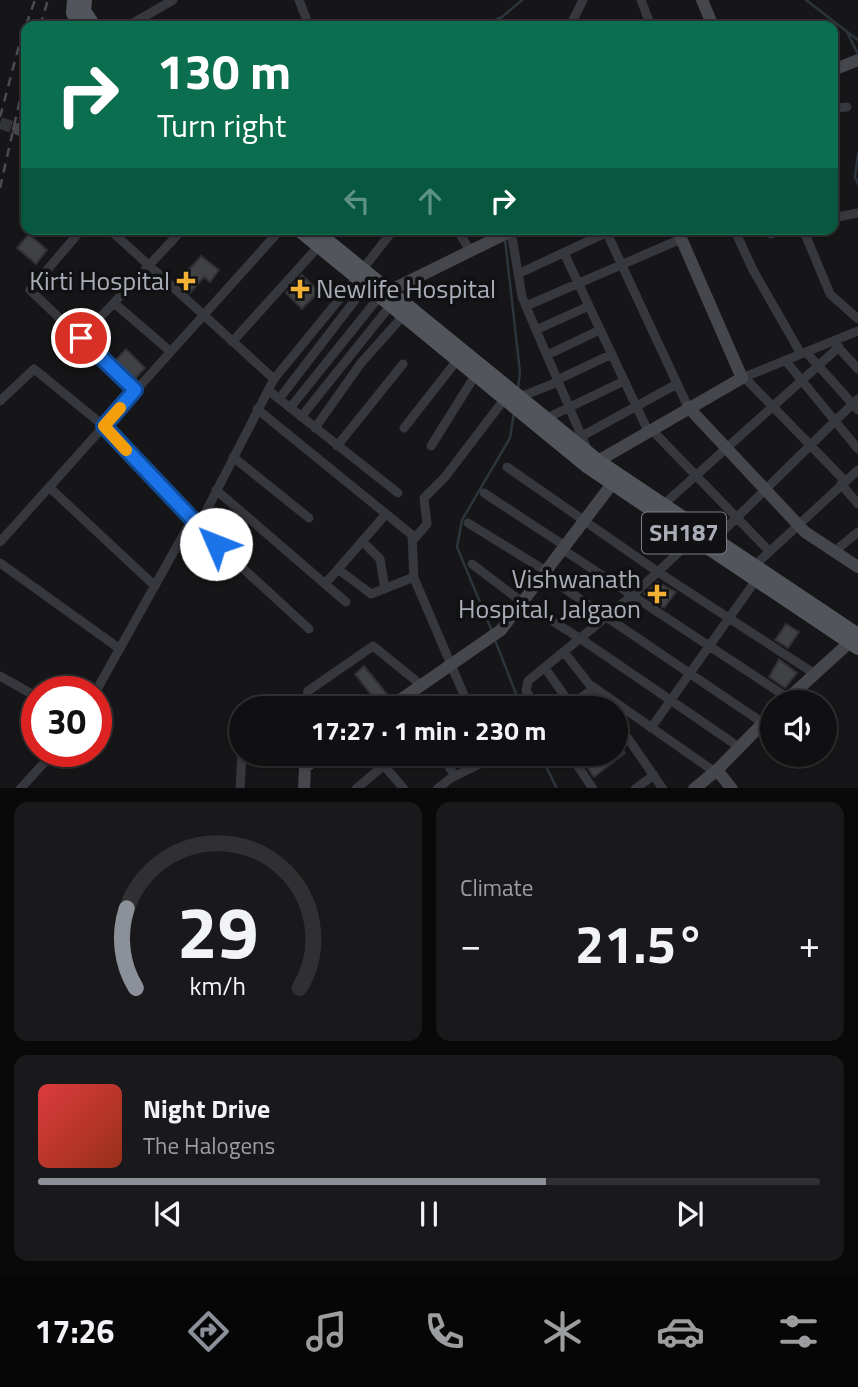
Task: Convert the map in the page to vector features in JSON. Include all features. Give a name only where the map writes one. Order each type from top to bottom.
[{"type":"main road","points":[[74,0],[73,13],[77,21]]},
{"type":"main road","points":[[85,0],[84,11],[91,21]]},
{"type":"main road","name":"SH187","points":[[305,235],[592,460],[663,505],[710,544],[855,642]]},
{"type":"main road","name":"SH187","points":[[319,235],[361,279]]},
{"type":"main road","name":"SH187","points":[[386,298],[403,316],[476,374],[548,418],[592,460],[612,484],[693,539],[710,544]]},
{"type":"street","points":[[137,21],[173,0]]},
{"type":"street","points":[[299,0],[307,21]]},
{"type":"street","points":[[572,21],[583,0]]},
{"type":"street","points":[[641,0],[649,21]]},
{"type":"street","points":[[702,0],[711,21]]},
{"type":"street","points":[[838,108],[847,107]]},
{"type":"street","points":[[838,217],[858,213]]},
{"type":"street","points":[[77,235],[30,290],[135,390]]},
{"type":"street","points":[[115,235],[274,379]]},
{"type":"street","points":[[81,338],[177,235]]},
{"type":"street","points":[[0,542],[275,235]]},
{"type":"street","points":[[279,399],[390,235]]},
{"type":"street","points":[[461,235],[470,251]]},
{"type":"street","points":[[290,408],[386,298],[503,235]]},
{"type":"street","points":[[513,235],[517,274],[526,306],[592,460],[743,378],[804,353],[836,344],[858,331]]},
{"type":"street","points":[[517,274],[598,235]]},
{"type":"street","points":[[610,235],[622,267],[688,407],[797,523],[858,567]]},
{"type":"street","points":[[526,306],[578,282],[622,267],[677,235]]},
{"type":"street","points":[[679,235],[743,378],[810,445],[858,504]]},
{"type":"street","points":[[710,544],[835,421],[856,404],[804,353],[753,270],[737,235]]},
{"type":"street","points":[[805,235],[830,294],[858,319]]},
{"type":"street","points":[[232,342],[318,247]]},
{"type":"street","points":[[564,253],[649,430],[696,474],[769,551]]},
{"type":"street","points":[[105,676],[155,586],[216,491],[274,379],[361,279]]},
{"type":"street","points":[[301,417],[386,298]]},
{"type":"street","points":[[114,303],[170,351]]},
{"type":"street","points":[[536,330],[589,306]]},
{"type":"street","points":[[315,428],[359,367],[403,316]]},
{"type":"street","points":[[547,355],[600,330]]},
{"type":"street","points":[[663,505],[818,365],[836,344]]},
{"type":"street","points":[[836,344],[858,369]]},
{"type":"street","points":[[465,696],[414,576],[414,539],[427,524],[424,498],[514,397],[558,381],[612,355]]},
{"type":"street","points":[[404,428],[458,359]]},
{"type":"street","points":[[785,360],[858,449]]},
{"type":"street","points":[[337,446],[403,364]]},
{"type":"street","points":[[0,401],[34,369],[104,426],[195,524],[309,629]]},
{"type":"street","points":[[431,446],[476,374]]},
{"type":"street","points":[[548,418],[624,381]]},
{"type":"street","points":[[582,436],[677,384]]},
{"type":"street","points":[[268,390],[398,493]]},
{"type":"street","points":[[257,409],[414,539]]},
{"type":"street","points":[[233,457],[309,517]]},
{"type":"street","points":[[507,467],[583,522],[814,674]]},
{"type":"street","points":[[651,727],[728,618],[769,551],[858,470]]},
{"type":"street","points":[[404,696],[500,630],[612,484]]},
{"type":"street","points":[[49,487],[155,586]]},
{"type":"street","points":[[216,491],[346,602]]},
{"type":"street","points":[[484,493],[771,690]]},
{"type":"street","points":[[325,584],[386,514]]},
{"type":"street","points":[[468,523],[688,674],[760,714]]},
{"type":"street","points":[[835,551],[858,531]]},
{"type":"street","points":[[530,696],[525,688],[528,681],[632,596],[693,539]]},
{"type":"street","points":[[362,541],[380,559],[385,589]]},
{"type":"street","points":[[0,563],[120,649]]},
{"type":"street","points":[[472,564],[522,602],[739,747]]},
{"type":"street","points":[[338,569],[368,594],[414,576]]},
{"type":"street","points":[[797,690],[855,642]]},
{"type":"street","points":[[307,696],[308,691],[373,646],[416,687],[418,696]]},
{"type":"street","points":[[564,652],[604,696]]},
{"type":"street","points":[[545,668],[562,696]]},
{"type":"street","points":[[0,676],[21,688]]},
{"type":"street","points":[[583,696],[594,688]]},
{"type":"street","points":[[628,713],[716,771],[731,788]]},
{"type":"street","points":[[695,788],[716,771],[760,725]]},
{"type":"street","points":[[628,738],[662,788]]},
{"type":"street","points":[[240,788],[241,766]]},
{"type":"street","points":[[304,788],[305,766]]},
{"type":"street","points":[[357,788],[383,766]]},
{"type":"street","points":[[385,766],[403,788]]},
{"type":"street","points":[[448,766],[457,788]]},
{"type":"street","points":[[438,788],[474,766]]},
{"type":"street","points":[[578,766],[592,788]]},
{"type":"street","points":[[21,788],[40,767]]},
{"type":"street","points":[[636,788],[654,775]]},
{"type":"street","points":[[582,788],[586,778]]},
{"type":"building","points":[[30,235],[47,250],[36,264],[17,248]]},
{"type":"building","points":[[201,256],[219,270],[210,282],[204,277],[190,293],[178,282]]},
{"type":"building","points":[[302,275],[319,291],[302,309],[286,293]]},
{"type":"building","points":[[126,349],[145,368],[134,380],[115,361]]},
{"type":"building","points":[[657,582],[676,592],[664,608],[644,594]]},
{"type":"building","points":[[786,624],[799,632],[788,648],[775,640]]},
{"type":"building","points":[[779,659],[797,673],[785,688],[769,677]]},
{"type":"building","points":[[364,666],[387,694],[372,696],[355,674]]},
{"type":"building","points":[[588,766],[608,766],[594,777]]},
{"type":"waterway","points":[[493,21],[522,0]]},
{"type":"waterway","points":[[806,0],[833,21]]},
{"type":"waterway","points":[[838,25],[858,40]]},
{"type":"waterway","points":[[847,32],[858,54]]},
{"type":"waterway","points":[[858,154],[855,177],[858,184]]},
{"type":"waterway","points":[[505,239],[520,372],[518,389]]},
{"type":"waterway","points":[[492,631],[457,547],[462,520],[510,438],[514,413]]},
{"type":"waterway","points":[[495,640],[517,696]]},
{"type":"waterway","points":[[546,766],[557,788]]},
{"type":"tunnel","points":[[0,123],[18,129]]},
{"type":"railway","points":[[28,21],[35,0]]},
{"type":"railway","points":[[42,21],[48,0]]},
{"type":"railway","points":[[0,117],[21,39]]},
{"type":"railway","points":[[0,188],[21,95]]},
{"type":"slow traffic","points":[[120,408],[104,426],[126,450]]},
{"type":"place","name":"Kirti Hospital","points":[[186,281]]},
{"type":"place","name":"Newlife Hospital","points":[[300,289]]},
{"type":"place","name":"Vishwanath Hospital, Jalgaon","points":[[657,594]]},
{"type":"route","points":[[81,338],[135,390],[104,426],[216,544]]}]
